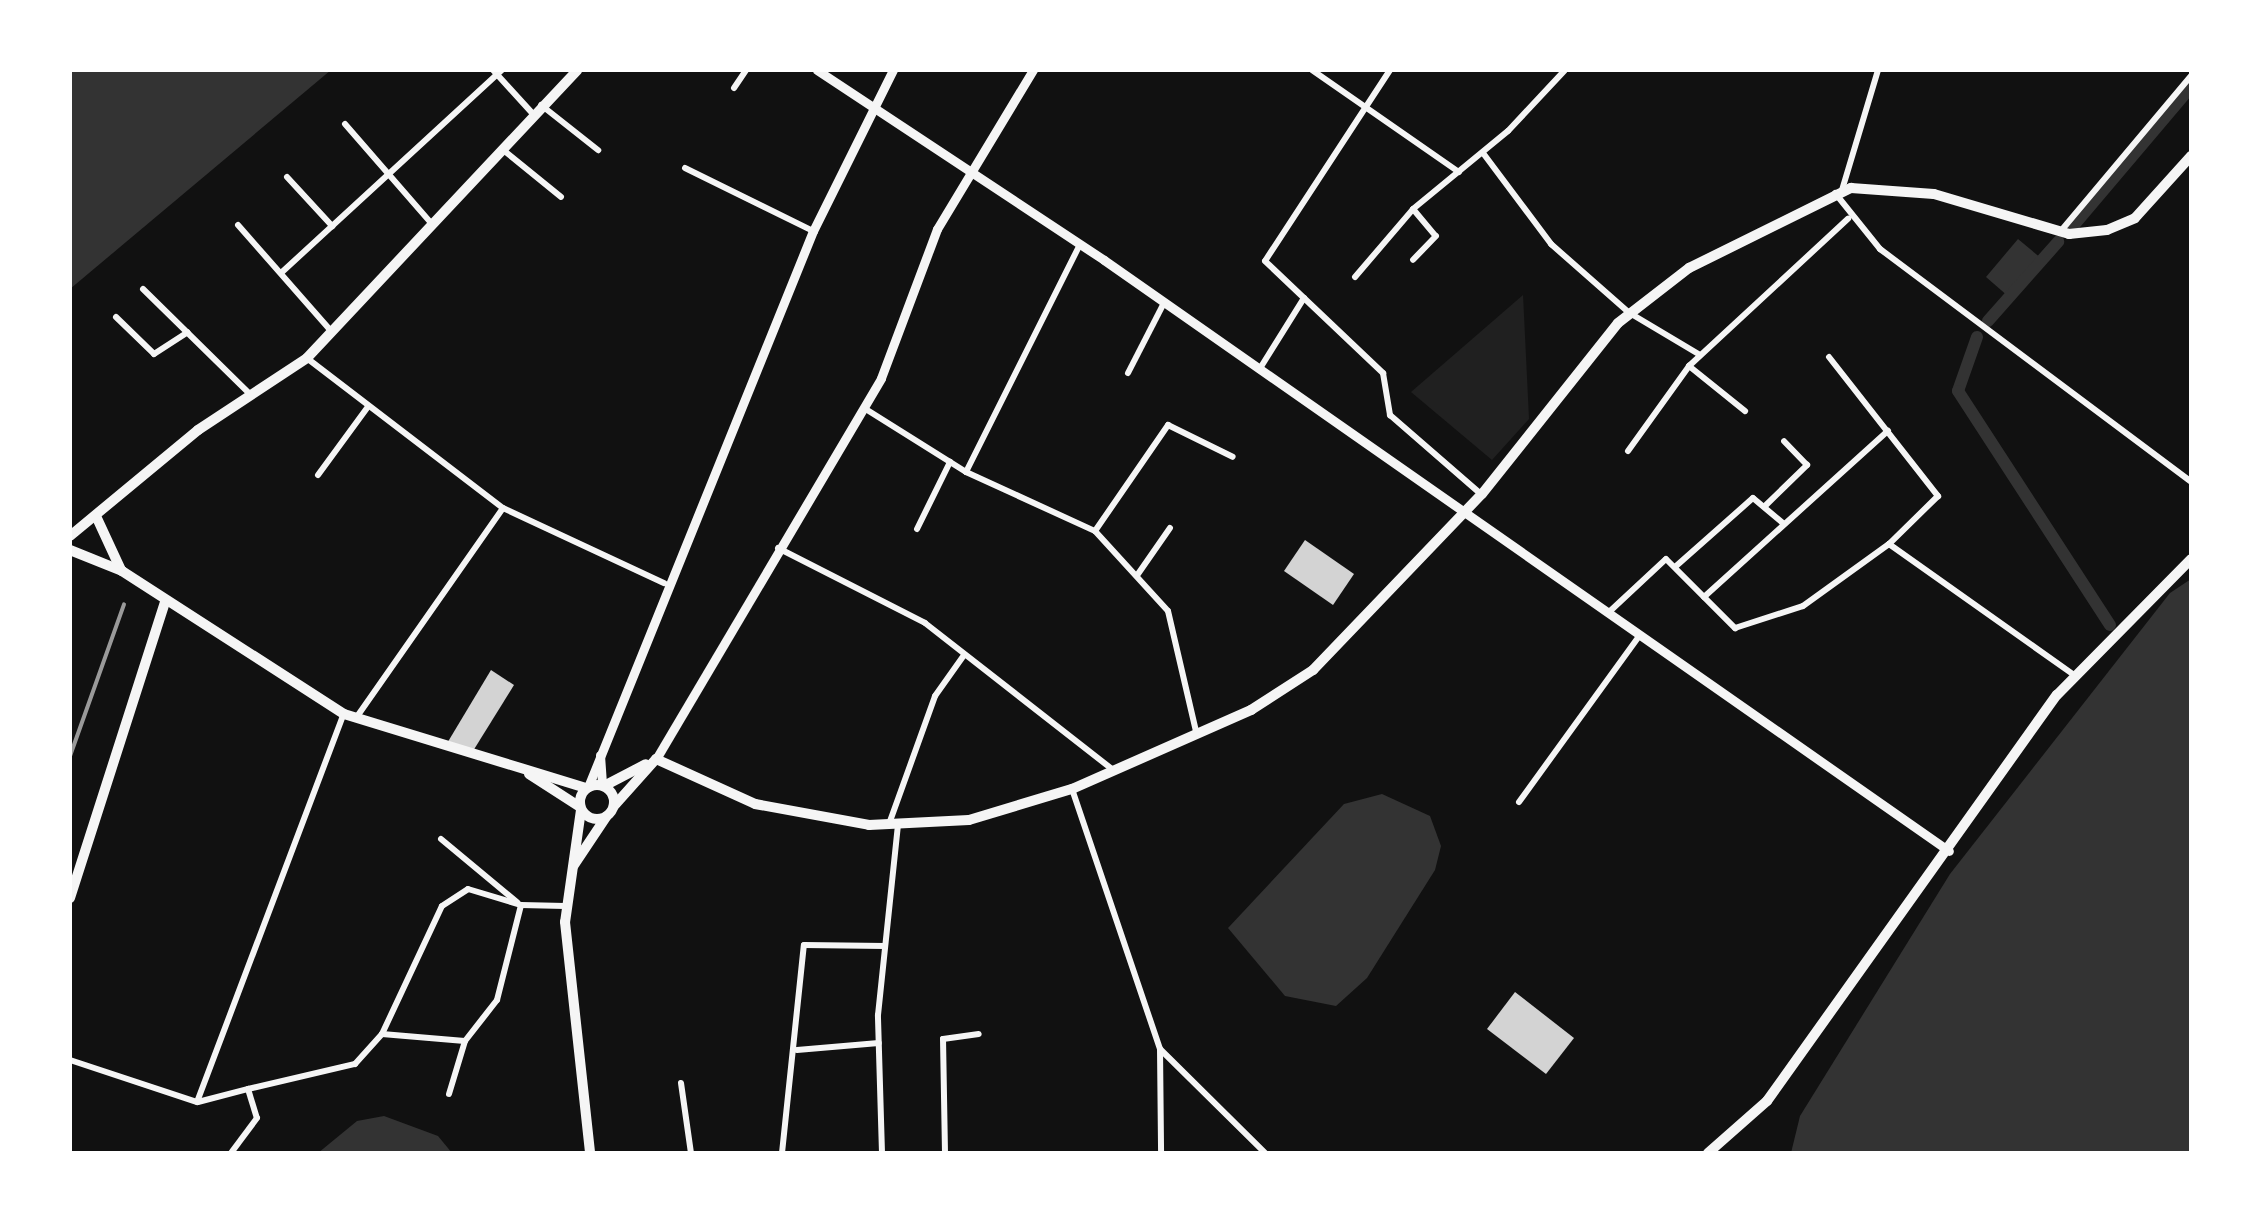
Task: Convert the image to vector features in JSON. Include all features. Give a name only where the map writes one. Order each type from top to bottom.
[{"type":"main road","points":[[70,536],[251,395],[307,358],[577,70]]},
{"type":"main road","points":[[816,70],[1080,243],[1948,850]]},
{"type":"main road","points":[[590,1153],[564,906],[580,808],[599,742],[813,232],[894,70]]},
{"type":"main road","points":[[570,870],[614,806],[656,759],[864,408],[970,171],[1033,70]]},
{"type":"main road","points":[[656,759],[773,810],[894,825],[969,820],[1072,790],[1313,670],[1465,514],[1628,312],[1690,268],[1838,191],[1934,194],[2060,232],[2127,223],[2191,156]]},
{"type":"main road","points":[[96,516],[122,570]]},
{"type":"main road","points":[[70,550],[122,570],[164,602],[356,719],[587,788],[603,786],[656,759]]},
{"type":"main road","points":[[1708,1153],[1768,1101],[2074,675],[2191,560]]},
{"type":"main road","points":[[70,898],[164,602]]},
{"type":"main road","points":[[599,742],[603,786],[614,806]]},
{"type":"main road","points":[[520,768],[580,808],[606,817]]},
{"type":"street","points":[[734,88],[746,70]]},
{"type":"street","points":[[1312,70],[1459,172]]},
{"type":"street","points":[[1390,70],[1364,103],[1265,261],[1383,373],[1390,415],[1482,494]]},
{"type":"street","points":[[1355,277],[1413,209],[1483,153],[1565,70]]},
{"type":"street","points":[[1878,70],[1838,191],[1848,219],[2191,482]]},
{"type":"street","points":[[281,273],[497,72],[537,110],[598,150]]},
{"type":"street","points":[[2060,232],[2191,76]]},
{"type":"street","points":[[345,124],[433,226]]},
{"type":"street","points":[[501,148],[561,197]]},
{"type":"street","points":[[1483,153],[1552,244],[1628,312],[1700,355]]},
{"type":"street","points":[[685,168],[813,232]]},
{"type":"street","points":[[287,177],[332,226]]},
{"type":"street","points":[[1413,209],[1436,236],[1413,260]]},
{"type":"street","points":[[1628,450],[1689,366],[1848,219]]},
{"type":"street","points":[[238,225],[333,333]]},
{"type":"street","points":[[966,472],[1080,243]]},
{"type":"street","points":[[142,289],[251,395]]},
{"type":"street","points":[[1258,370],[1304,298]]},
{"type":"street","points":[[1128,373],[1164,302]]},
{"type":"street","points":[[116,318],[154,354],[188,332]]},
{"type":"street","points":[[307,358],[366,408],[503,508],[664,583]]},
{"type":"street","points":[[1607,614],[1666,559],[1735,628],[1804,606],[1889,544],[1938,496],[1830,358]]},
{"type":"street","points":[[1689,366],[1745,411]]},
{"type":"street","points":[[318,474],[366,408]]},
{"type":"street","points":[[864,408],[966,472],[1095,532],[1138,574],[1168,611],[1196,731]]},
{"type":"street","points":[[1095,532],[1168,426],[1234,456]]},
{"type":"street","points":[[1704,597],[1888,431]]},
{"type":"street","points":[[1766,506],[1807,465],[1784,441]]},
{"type":"street","points":[[916,529],[950,462]]},
{"type":"street","points":[[1676,567],[1753,498],[1784,523]]},
{"type":"street","points":[[356,719],[503,508]]},
{"type":"street","points":[[1138,574],[1170,528]]},
{"type":"street","points":[[1889,544],[2074,675]]},
{"type":"street","points":[[778,548],[925,624],[1112,769]]},
{"type":"street","points":[[1519,802],[1639,636]]},
{"type":"street","points":[[882,1153],[878,1043],[894,825],[935,696],[964,654]]},
{"type":"street","points":[[197,1102],[344,714]]},
{"type":"street","points":[[1072,790],[1137,959],[1160,1049],[1161,1153]]},
{"type":"street","points":[[442,839],[521,905]]},
{"type":"street","points":[[70,1060],[197,1102],[355,1064],[382,1034],[442,906],[468,889],[521,905],[564,906]]},
{"type":"street","points":[[449,1094],[465,1041],[497,1000],[521,905]]},
{"type":"street","points":[[782,1153],[797,1050],[805,943],[885,946]]},
{"type":"street","points":[[382,1034],[465,1041]]},
{"type":"street","points":[[945,1153],[943,1040],[980,1034]]},
{"type":"street","points":[[797,1050],[878,1043]]},
{"type":"street","points":[[1160,1049],[1265,1153]]},
{"type":"street","points":[[681,1083],[690,1153]]},
{"type":"street","points":[[231,1153],[257,1118],[248,1089]]},
{"type":"shaded area","points":[[70,70],[331,70],[70,289]]},
{"type":"shaded area","points":[[2018,239],[2042,259],[2009,297],[1986,277]]},
{"type":"shaded area","points":[[1523,295],[1529,419],[1492,460],[1411,392]]},
{"type":"shaded area","points":[[2191,579],[2191,1153],[1791,1153],[1800,1116],[1950,874],[2170,593]]},
{"type":"shaded area","points":[[1382,794],[1430,816],[1441,846],[1435,870],[1367,978],[1336,1006],[1285,996],[1228,928],[1344,804]]},
{"type":"shaded area","points":[[384,1116],[438,1136],[452,1153],[318,1153],[357,1121]]},
{"type":"building","points":[[1305,540],[1354,574],[1333,605],[1284,571]]},
{"type":"building","points":[[491,670],[514,685],[473,751],[446,745]]},
{"type":"building","points":[[1515,992],[1574,1038],[1546,1074],[1487,1029]]},
{"type":"waterway","points":[[2073,226],[2191,87]]},
{"type":"waterway","points":[[1988,321],[2058,242]]},
{"type":"waterway","points":[[1977,337],[1958,391],[2110,625]]},
{"type":"railway","points":[[70,756],[124,604]]}]
